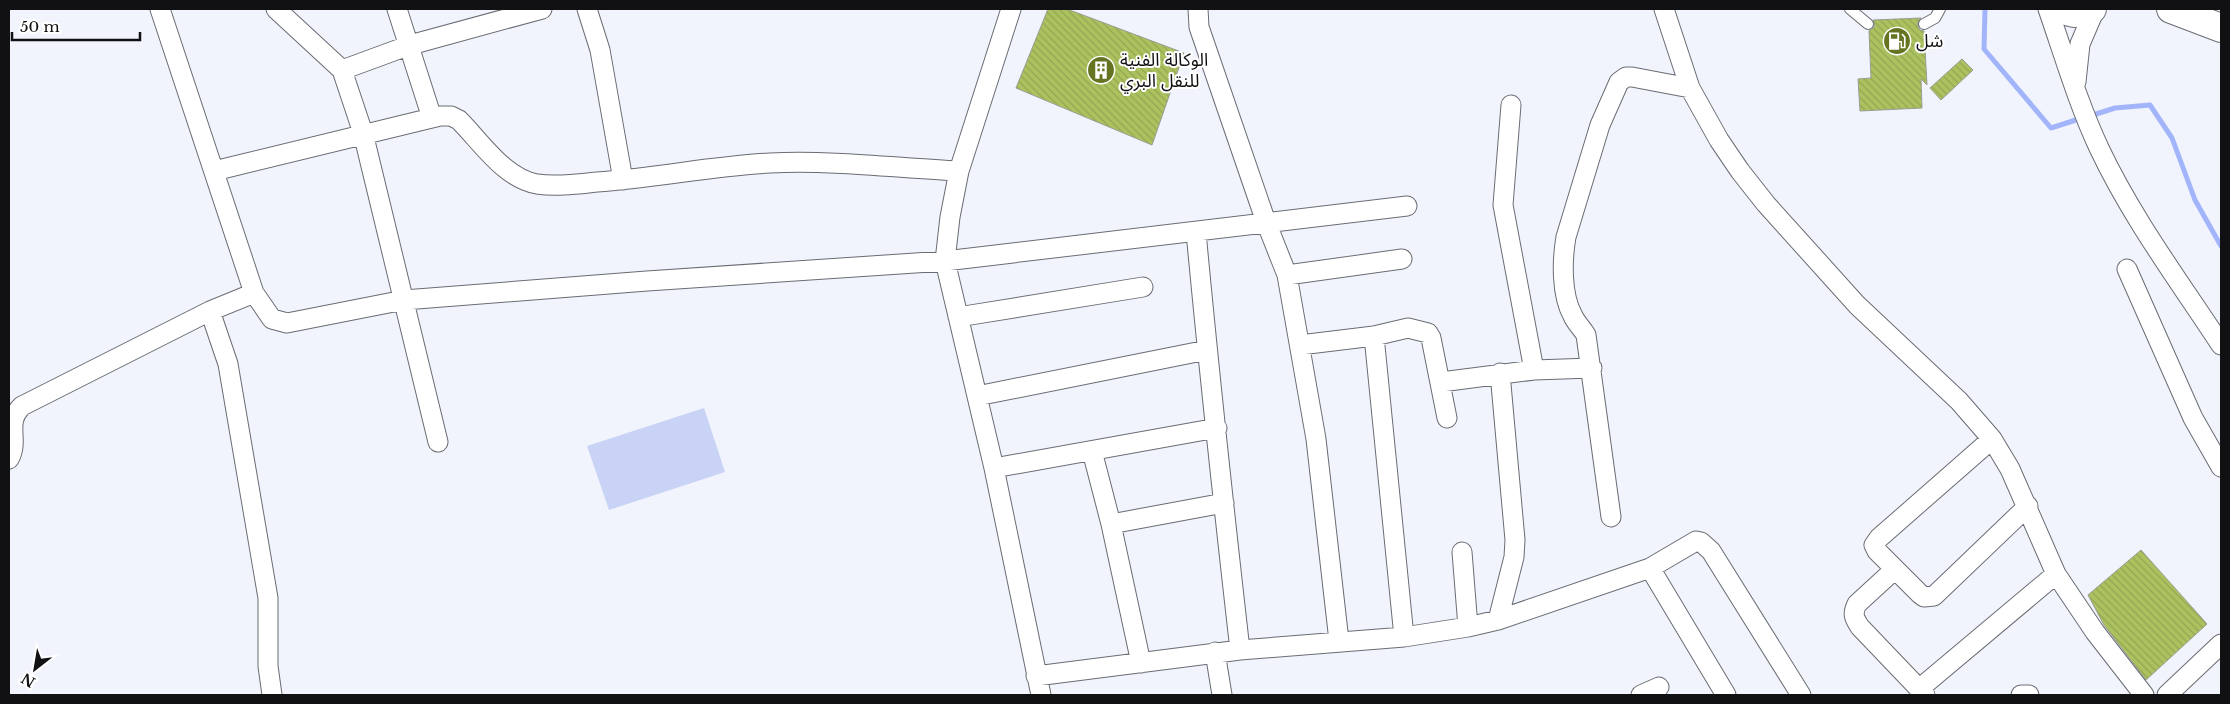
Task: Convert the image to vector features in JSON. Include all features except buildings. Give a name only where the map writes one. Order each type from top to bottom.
[{"type":"main road","points":[[2058,9],[2074,13],[2094,9]]},
{"type":"main road","points":[[2171,9],[2221,28]]},
{"type":"street","points":[[160,9],[254,293],[272,319],[287,323],[404,300],[945,261],[1407,206]]},
{"type":"street","points":[[276,9],[342,70],[363,134],[438,442]]},
{"type":"street","points":[[397,9],[432,118]]},
{"type":"street","points":[[342,70],[410,45],[542,9]]},
{"type":"street","points":[[587,9],[600,50],[623,180]]},
{"type":"street","points":[[1010,9],[960,171],[950,217],[945,261],[994,468],[1041,695]]},
{"type":"street","points":[[1198,9],[1199,27],[1266,222],[1287,275],[1316,439],[1339,641]]},
{"type":"street","points":[[1664,9],[1690,88],[1719,140],[1766,204],[1857,305],[1960,401],[1992,439],[2010,468],[2056,574],[2095,632],[2144,695]]},
{"type":"street","points":[[2048,9],[2077,92],[2100,149],[2133,209],[2221,345]]},
{"type":"street","points":[[2077,92],[2080,44],[2094,9]]},
{"type":"street","points":[[1611,517],[1586,335],[1573,316],[1569,303],[1562,256],[1600,126],[1619,82],[1626,77],[1690,88]]},
{"type":"street","points":[[1511,105],[1504,205],[1534,370]]},
{"type":"street","points":[[214,171],[432,118],[452,116],[459,120],[507,169],[536,184],[560,185],[623,180],[770,163],[800,162],[960,171]]},
{"type":"street","points":[[1196,232],[1240,650]]},
{"type":"street","points":[[1287,275],[1402,260]]},
{"type":"street","points":[[2127,269],[2193,418],[2221,467]]},
{"type":"street","points":[[958,317],[1143,288]]},
{"type":"street","points":[[9,459],[13,450],[14,413],[22,406],[210,311],[254,293]]},
{"type":"street","points":[[210,311],[228,364],[268,598],[268,666],[272,695]]},
{"type":"street","points":[[1300,345],[1374,336],[1408,328],[1428,332],[1441,382],[1447,418]]},
{"type":"street","points":[[1374,336],[1404,637]]},
{"type":"street","points":[[977,396],[1207,350]]},
{"type":"street","points":[[1441,382],[1500,373],[1592,368]]},
{"type":"street","points":[[1498,620],[1514,557],[1515,540],[1500,373]]},
{"type":"street","points":[[994,468],[1217,428]]},
{"type":"street","points":[[1992,439],[1875,542],[1877,551],[1894,570],[1924,597],[1934,596],[2028,506]]},
{"type":"street","points":[[1092,451],[1111,524],[1140,663]]},
{"type":"street","points":[[1111,524],[1224,503]]},
{"type":"street","points":[[1036,676],[1215,652],[1404,637],[1468,627],[1498,620],[1650,568],[1696,541],[1706,546],[1801,695]]},
{"type":"street","points":[[1462,552],[1468,627]]},
{"type":"street","points":[[1650,568],[1726,695]]},
{"type":"street","points":[[1894,570],[1857,604],[1854,610],[1854,618],[1860,627],[1922,692],[2056,574]]},
{"type":"street","points":[[2166,695],[2221,644]]},
{"type":"street","points":[[1215,652],[1222,695]]},
{"type":"street","points":[[1641,695],[1659,687]]},
{"type":"street","points":[[2021,695],[2029,695]]},
{"type":"lane","points":[[1850,9],[1868,24]]},
{"type":"lane","points":[[1924,24],[1935,18],[1940,9]]},
{"type":"shaded area","points":[[704,408],[725,472],[609,510],[587,446]]},
{"type":"waterway","points":[[1985,9],[1984,49],[2051,128],[2082,118]]},
{"type":"waterway","points":[[2090,116],[2115,108],[2150,105],[2172,138],[2195,200],[2221,246]]},
{"type":"place","name":"شل","points":[[1897,41]]},
{"type":"place","name":"الوكالة الفنية للنقل البري","points":[[1101,70]]}]
